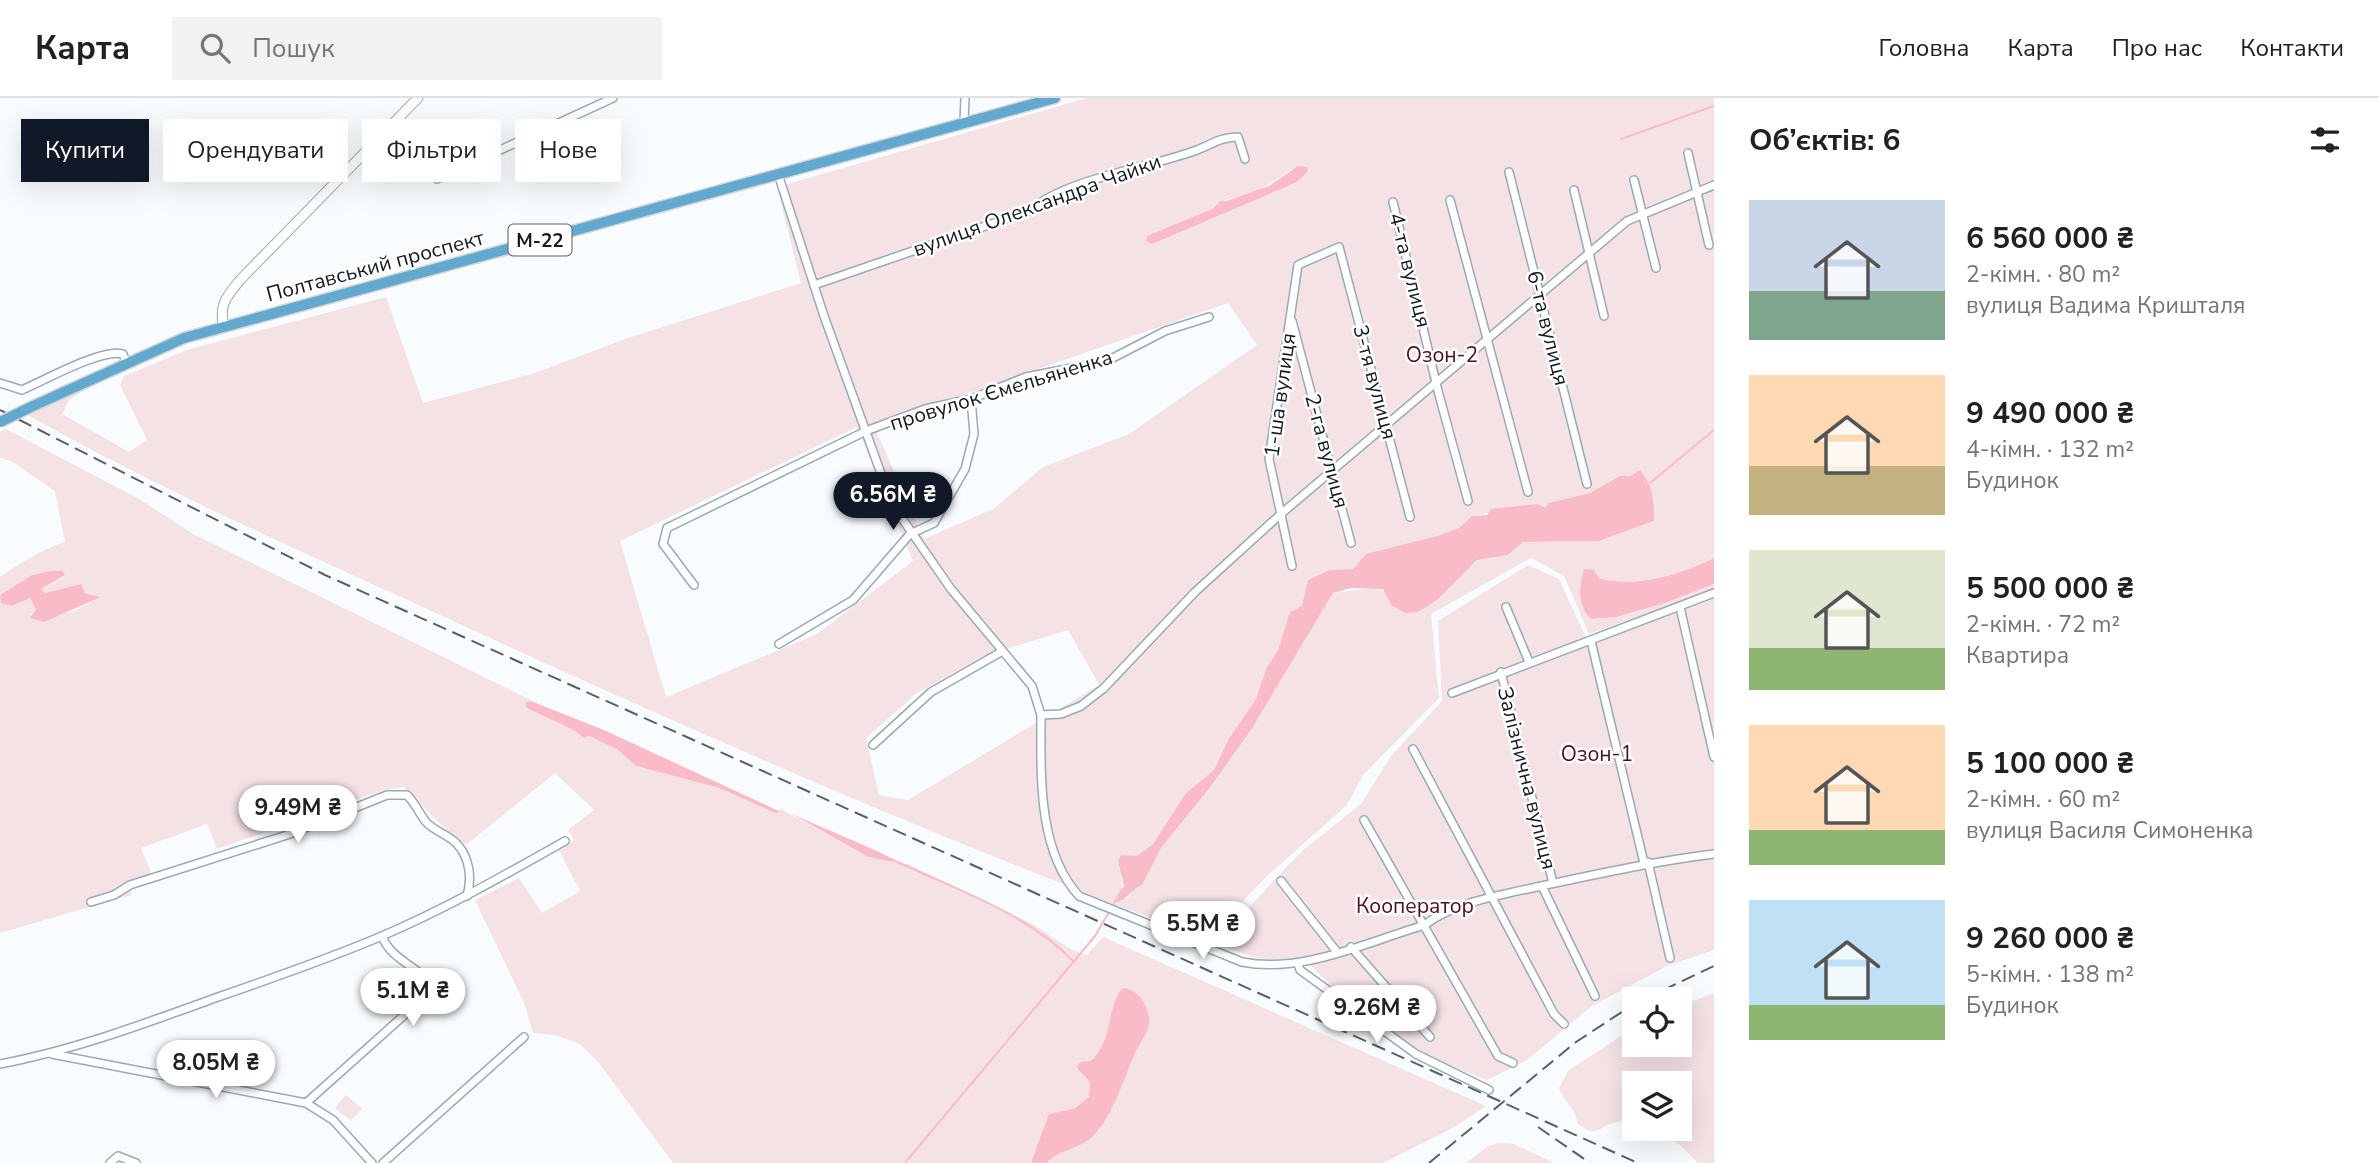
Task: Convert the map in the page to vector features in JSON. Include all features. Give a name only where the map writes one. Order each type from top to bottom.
[{"type":"highway","name":"Полтавський проспект","points":[[0,422],[126,362],[184,338],[1055,98]]},
{"type":"street","points":[[224,327],[220,313],[222,303],[241,279],[418,98]]},
{"type":"street","points":[[501,149],[613,98]]},
{"type":"street","points":[[964,123],[965,98]]},
{"type":"street","name":"вулиця Олександра Чайки","points":[[814,285],[1028,211],[1041,201],[1067,191],[1196,151],[1224,137],[1238,136],[1245,159]]},
{"type":"street","points":[[1688,153],[1709,245]]},
{"type":"street","name":"6-та вулиця","points":[[1509,172],[1587,484]]},
{"type":"street","points":[[778,174],[814,285],[892,504],[911,534],[1001,652],[1032,686],[1041,716],[1041,782],[1055,856],[1063,878],[1079,896],[1242,962],[1263,966],[1298,964],[1425,925],[1435,917],[1491,898],[1646,863],[1714,855]]},
{"type":"street","points":[[1634,180],[1656,268]]},
{"type":"street","points":[[1041,716],[1061,714],[1081,706],[1104,688],[1195,593],[1282,513],[1487,336],[1588,253],[1641,213],[1697,189],[1714,185]]},
{"type":"street","points":[[1574,190],[1604,317]]},
{"type":"street","points":[[1450,200],[1528,492]]},
{"type":"street","name":"4-та вулиця","points":[[1393,202],[1468,501]]},
{"type":"street","name":"1-ша вулиця","points":[[1292,566],[1269,459],[1298,265],[1339,247]]},
{"type":"street","name":"3-тя вулиця","points":[[1339,247],[1410,517]]},
{"type":"street","name":"провулок Ємельяненка","points":[[694,585],[663,544],[667,528],[866,431],[925,409],[971,399],[1026,377],[1107,361],[1165,331],[1209,317]]},
{"type":"street","name":"2-га вулиця","points":[[1291,318],[1351,543]]},
{"type":"street","points":[[0,383],[22,390],[95,358],[118,352],[126,362]]},
{"type":"street","points":[[779,643],[853,600],[911,534],[934,523],[965,469],[974,434],[971,399]]},
{"type":"street","points":[[1452,693],[1501,672],[1591,641],[1714,593]]},
{"type":"street","points":[[1506,607],[1529,662]]},
{"type":"street","points":[[1680,607],[1714,757]]},
{"type":"street","points":[[1591,641],[1670,958]]},
{"type":"street","points":[[873,745],[931,692],[1001,652]]},
{"type":"street","name":"Залізнична вулиця","points":[[1501,672],[1553,883]]},
{"type":"street","points":[[1413,749],[1554,1014],[1564,1024]]},
{"type":"street","points":[[91,902],[114,895],[130,885],[287,835],[387,795],[407,795],[426,822],[458,844],[469,868],[471,883],[467,896]]},
{"type":"street","points":[[1363,820],[1498,1056],[1513,1063]]},
{"type":"street","points":[[0,1064],[52,1054],[126,1031],[382,936],[467,896],[565,841]]},
{"type":"street","points":[[1281,881],[1337,952]]},
{"type":"street","name":"Залізнична вулиця","points":[[1542,886],[1595,996]]},
{"type":"street","points":[[306,1103],[432,988],[429,981],[404,964],[382,936]]},
{"type":"street","points":[[1351,947],[1430,1037]]},
{"type":"street","points":[[1298,964],[1310,978],[1416,1054],[1489,1090]]},
{"type":"street","points":[[383,1163],[524,1037]]},
{"type":"street","points":[[52,1054],[306,1103],[333,1120],[372,1163]]},
{"type":"street","points":[[110,1163],[118,1156],[136,1163]]},
{"type":"green space","name":"Озон-2","points":[[1087,98],[1714,98],[1714,558],[1672,574],[1643,581],[1599,578],[1591,619],[1638,611],[1714,584],[1714,590],[1589,634],[1564,576],[1531,558],[1431,614],[1439,698],[1363,775],[1347,805],[1266,877],[1207,939],[926,829],[649,710],[245,526],[28,415],[107,376],[70,399],[62,414],[129,452],[147,440],[120,385],[124,376],[190,349],[386,297],[423,403],[535,373],[625,339],[801,283],[777,187]],"holes":[[[1292,169],[1301,180],[1147,244],[1212,209],[1217,202],[1258,191]],[[1228,303],[1257,345],[1129,434],[1043,467],[995,508],[924,539],[874,426]],[[857,427],[913,561],[817,634],[666,697],[620,541]],[[1640,470],[1655,500],[1654,521],[1599,541],[1523,542],[1508,555],[1478,560],[1453,582],[1386,592],[1374,588],[1333,593],[1251,730],[1211,788],[1161,848],[1128,898],[1123,897],[1119,861],[1137,856],[1153,844],[1186,793],[1214,770],[1228,740],[1256,699],[1266,669],[1278,650],[1290,612],[1302,606],[1330,570],[1353,569],[1459,528],[1472,516],[1537,504],[1547,508],[1548,503],[1590,493],[1618,476],[1630,476]],[[1068,630],[1099,685],[908,800],[879,795],[866,738],[916,694],[983,656]]]},
{"type":"green space","points":[[6,429],[141,500],[193,534],[531,700],[526,702],[584,738],[589,736],[618,750],[636,766],[719,788],[775,813],[781,809],[868,857],[910,865],[1036,926],[1070,949],[1087,955],[1103,937],[1486,1106],[1453,1128],[1383,1163],[673,1163],[599,1063],[580,1044],[554,1035],[533,1033],[524,1003],[475,900],[519,878],[542,913],[580,891],[559,850],[574,840],[568,830],[594,810],[555,773],[466,845],[449,833],[404,787],[384,790],[217,849],[207,824],[141,848],[154,880],[131,887],[131,895],[0,933],[0,601],[12,606],[30,598],[36,609],[30,615],[72,612],[101,597],[73,589],[45,594],[41,589],[65,576],[63,571],[32,575],[0,595],[0,577],[32,557],[65,542],[55,491],[13,462],[0,458],[0,432]]},
{"type":"green space","points":[[1528,565],[1559,579],[1586,638],[1714,594],[1714,950],[1669,965],[1628,987],[1622,987],[1622,990],[1592,1006],[1527,1060],[1487,1080],[1436,1059],[1388,1031],[1344,997],[1304,958],[1259,958],[1216,942],[1302,851],[1361,804],[1391,756],[1442,701],[1438,621]]},
{"type":"green space","points":[[1714,993],[1714,1163],[1698,1163],[1674,1141],[1692,1141],[1692,1071],[1622,1071],[1622,1122],[1594,1131],[1578,1124],[1559,1088],[1569,1070],[1622,1036],[1622,1057],[1692,1057],[1692,1001]]},
{"type":"green space","points":[[346,1095],[362,1109],[351,1121],[335,1108]]},
{"type":"green space","points":[[1497,1143],[1514,1144],[1554,1163],[1466,1163]]},
{"type":"shaded area","points":[[1298,166],[1307,167],[1308,171],[1297,182],[1152,244],[1146,241],[1147,236],[1212,209],[1220,201],[1269,186]]},
{"type":"shaded area","points":[[1640,470],[1652,494],[1654,521],[1599,541],[1523,542],[1508,555],[1477,560],[1437,600],[1418,612],[1405,613],[1391,605],[1383,589],[1351,588],[1333,593],[1251,730],[1210,788],[1161,848],[1142,885],[1115,902],[1124,886],[1118,861],[1121,855],[1137,856],[1153,844],[1186,793],[1214,770],[1228,740],[1256,699],[1266,669],[1278,650],[1290,612],[1302,606],[1308,580],[1330,570],[1353,569],[1366,554],[1459,528],[1472,516],[1487,515],[1491,509],[1537,504],[1546,508],[1548,503],[1590,493],[1619,476],[1630,476]]},
{"type":"shaded area","points":[[1714,558],[1714,584],[1662,604],[1616,617],[1591,619],[1583,608],[1580,589],[1584,569],[1594,570],[1599,578],[1613,581],[1643,581],[1673,574]]},
{"type":"shaded area","points":[[63,571],[65,575],[41,589],[45,593],[81,584],[85,593],[101,597],[44,622],[30,618],[36,609],[30,598],[12,606],[1,603],[0,595],[32,575]]},
{"type":"shaded area","points":[[531,701],[604,730],[781,812],[775,813],[719,788],[636,766],[618,750],[589,736],[584,738],[526,707],[526,702]]},
{"type":"shaded area","points":[[792,814],[877,851],[891,858],[893,862],[868,857]]},
{"type":"shaded area","points":[[1123,988],[1134,991],[1142,1000],[1148,1012],[1149,1024],[1112,1107],[1088,1140],[1047,1163],[1031,1163],[1049,1114],[1074,1109],[1089,1097],[1090,1082],[1077,1068],[1078,1064],[1093,1059],[1100,1050],[1115,1002]]},
{"type":"waterway","points":[[1621,139],[1714,106]]},
{"type":"waterway","points":[[1650,483],[1714,430]]},
{"type":"waterway","points":[[891,859],[1011,915],[1033,928],[1073,961]]},
{"type":"waterway","points":[[1112,907],[1122,889]]},
{"type":"waterway","points":[[905,1163],[1095,936],[1109,912]]},
{"type":"railway","points":[[0,410],[325,575],[1638,1163]]},
{"type":"railway","points":[[1669,987],[1714,966]]},
{"type":"railway","points":[[1429,1163],[1576,1042],[1622,1012]]},
{"type":"railway","points":[[1538,1127],[1590,1163]]},
{"type":"park label","name":"Озон-1","points":[[1597,754]]},
{"type":"park label","name":"Кооператор","points":[[1415,906]]}]
